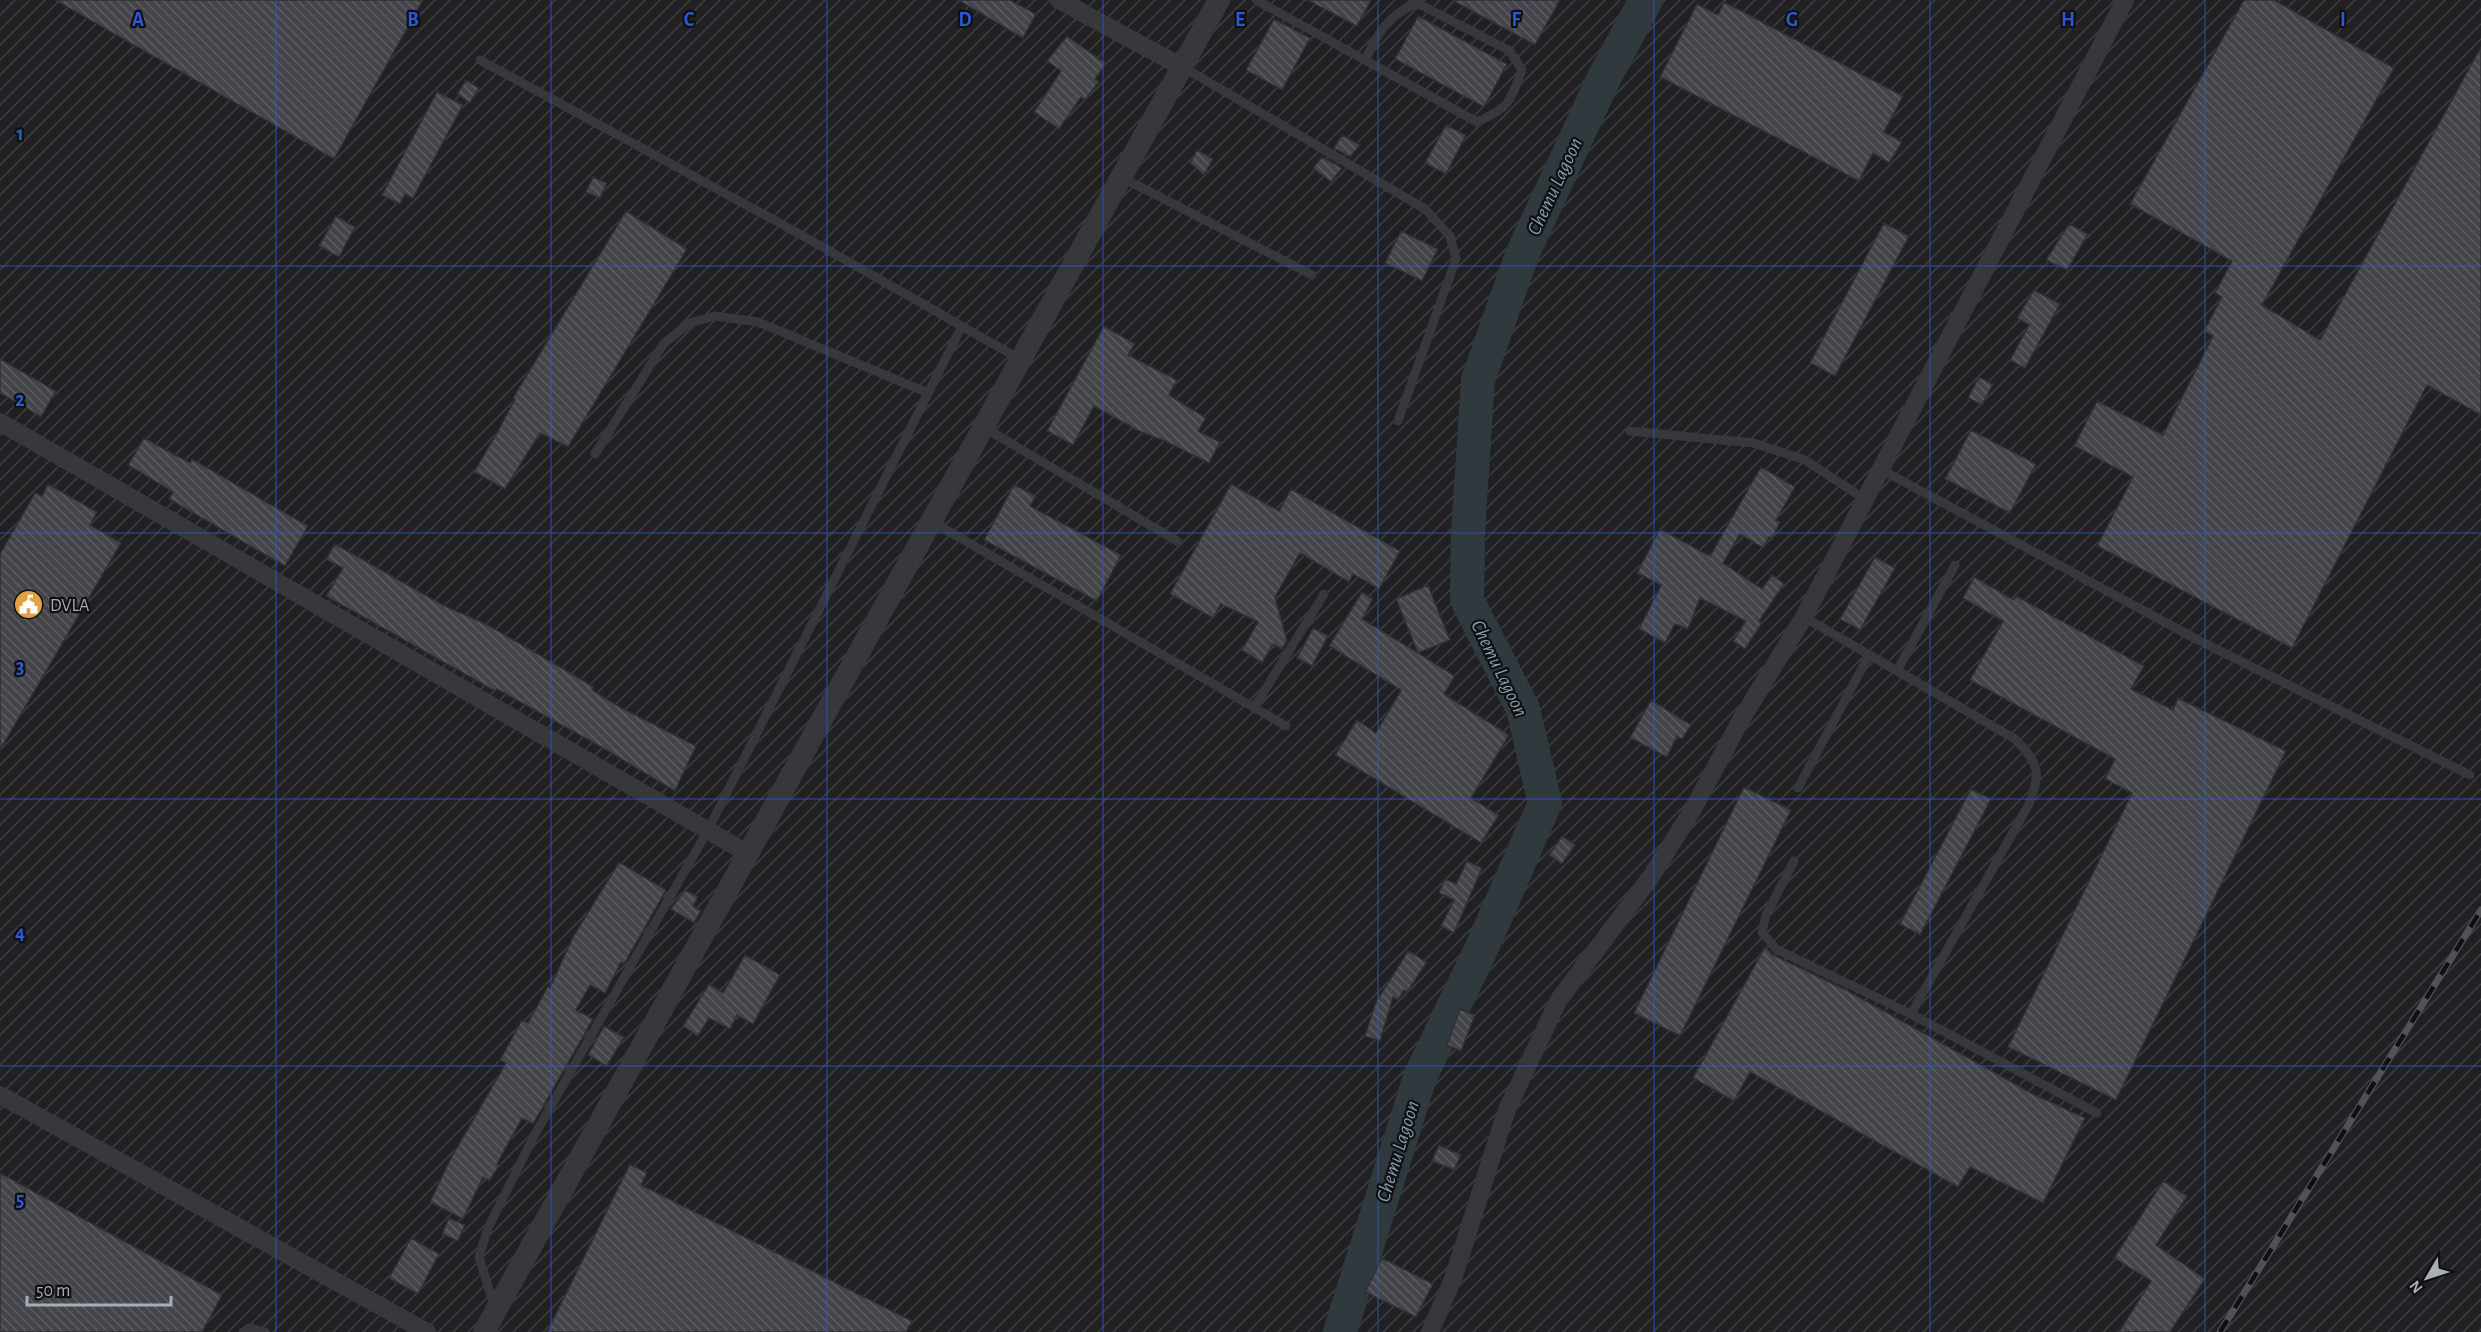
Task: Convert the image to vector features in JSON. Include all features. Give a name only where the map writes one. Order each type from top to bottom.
[{"type":"street","points":[[1059,0],[1182,67]]},
{"type":"street","points":[[484,1332],[1219,0]]},
{"type":"street","points":[[1430,1332],[1453,1279],[1506,1112],[1558,1001],[1650,879],[1692,812],[1742,718],[1804,617],[2126,0]]},
{"type":"street","points":[[0,423],[747,853]]},
{"type":"street","points":[[0,1095],[428,1332]]},
{"type":"lane","points":[[1256,0],[1477,122],[1500,111],[1512,97],[1522,70],[1510,51],[1417,3],[1398,11],[1380,30],[1365,60]]},
{"type":"lane","points":[[480,60],[1020,359]]},
{"type":"lane","points":[[1182,67],[1425,209],[1450,236],[1456,259],[1398,421]]},
{"type":"lane","points":[[1121,177],[1312,275]]},
{"type":"lane","points":[[595,454],[664,343],[690,323],[715,316],[758,322],[928,393]]},
{"type":"lane","points":[[495,1311],[479,1257],[488,1228],[534,1136],[708,830],[962,326]]},
{"type":"lane","points":[[983,427],[1177,541]]},
{"type":"lane","points":[[1630,431],[1754,443],[1805,460],[1866,500]]},
{"type":"lane","points":[[1882,470],[2198,640],[2470,776]]},
{"type":"lane","points":[[931,521],[1286,726]]},
{"type":"lane","points":[[1897,671],[1954,565]]},
{"type":"lane","points":[[1254,708],[1324,594]]},
{"type":"lane","points":[[1804,617],[2015,739],[2031,755],[2038,780],[2029,804],[1911,1014]]},
{"type":"lane","points":[[1798,788],[1869,654]]},
{"type":"lane","points":[[1794,861],[1766,915],[1762,932],[1776,949],[1911,1014],[2097,1113]]},
{"type":"lane","points":[[243,1332],[249,1328],[266,1332]]},
{"type":"shaded area","points":[[0,0],[2481,0],[2481,1332],[0,1332]]},
{"type":"building","points":[[55,0],[423,0],[334,159]]},
{"type":"building","points":[[958,0],[1010,0],[1036,14],[1023,38]]},
{"type":"building","points":[[1307,0],[1371,0],[1357,26]]},
{"type":"building","points":[[1452,0],[1560,0],[1535,45]]},
{"type":"building","points":[[2244,0],[2274,0],[2394,68],[2262,305],[2320,340],[2481,47],[2481,415],[2427,385],[2292,648],[2097,546],[2133,477],[2074,446],[2097,401],[2163,435],[2213,336],[2204,331],[2222,297],[2215,293],[2232,261],[2130,204]]},
{"type":"building","points":[[1724,2],[1903,96],[1884,132],[1902,142],[1889,163],[1873,153],[1859,181],[1660,77],[1697,4],[1718,15]]},
{"type":"building","points":[[1418,16],[1507,64],[1484,107],[1395,59]]},
{"type":"building","points":[[1274,19],[1310,38],[1282,90],[1246,70]]},
{"type":"building","points":[[1067,36],[1106,64],[1095,79],[1099,82],[1085,100],[1081,97],[1059,129],[1034,112],[1061,71],[1047,61]]},
{"type":"building","points":[[466,80],[479,88],[470,103],[457,94]]},
{"type":"building","points":[[437,92],[463,105],[413,198],[405,194],[400,204],[382,195]]},
{"type":"building","points":[[1446,125],[1466,135],[1446,174],[1425,163]]},
{"type":"building","points":[[1342,135],[1360,145],[1350,157],[1334,148]]},
{"type":"building","points":[[1197,150],[1213,159],[1204,175],[1190,163]]},
{"type":"building","points":[[1322,157],[1342,168],[1331,182],[1313,168]]},
{"type":"building","points":[[593,177],[607,183],[600,198],[586,192]]},
{"type":"building","points":[[626,211],[687,249],[568,447],[540,433],[505,489],[474,472],[515,399],[513,398]]},
{"type":"building","points":[[336,216],[355,227],[339,257],[319,246]]},
{"type":"building","points":[[1884,223],[1909,236],[1835,376],[1810,363]]},
{"type":"building","points":[[2069,224],[2088,234],[2067,270],[2046,260]]},
{"type":"building","points":[[1401,231],[1438,249],[1422,281],[1385,263]]},
{"type":"building","points":[[2034,290],[2060,304],[2025,368],[2010,360],[2029,325],[2017,318]]},
{"type":"building","points":[[1104,326],[1135,344],[1128,355],[1177,380],[1169,395],[1206,418],[1198,431],[1220,442],[1209,463],[1139,431],[1094,406],[1073,445],[1047,431]]},
{"type":"building","points":[[0,359],[56,391],[41,417],[0,393]]},
{"type":"building","points":[[1979,377],[1993,384],[1982,405],[1968,398]]},
{"type":"building","points":[[1971,430],[2036,464],[2010,513],[1945,479]]},
{"type":"building","points":[[144,438],[190,463],[192,459],[308,526],[285,566],[169,499],[173,492],[128,465]]},
{"type":"building","points":[[1761,467],[1795,487],[1776,520],[1780,522],[1772,538],[1769,537],[1763,548],[1740,534],[1723,563],[1762,589],[1772,575],[1784,584],[1759,621],[1762,623],[1745,649],[1733,641],[1746,621],[1700,598],[1688,629],[1675,624],[1665,643],[1639,629],[1661,585],[1637,573],[1660,529],[1710,556]]},
{"type":"building","points":[[48,484],[97,512],[90,525],[121,543],[0,750],[0,554],[35,493],[42,496]]},
{"type":"building","points":[[1231,484],[1279,511],[1291,489],[1400,551],[1379,589],[1353,574],[1349,582],[1300,553],[1275,597],[1287,641],[1282,649],[1273,644],[1262,663],[1242,650],[1258,622],[1221,604],[1213,618],[1170,594]]},
{"type":"building","points":[[1014,485],[1036,496],[1030,506],[1121,555],[1097,601],[984,540]]},
{"type":"building","points":[[335,544],[443,605],[488,625],[594,687],[592,690],[618,706],[696,746],[675,791],[603,748],[497,689],[495,691],[326,596],[343,568],[326,559]]},
{"type":"building","points":[[1875,557],[1895,568],[1860,630],[1840,619]]},
{"type":"building","points":[[1974,577],[2014,600],[2016,596],[2144,666],[2131,689],[2173,710],[2178,698],[2286,751],[2116,1100],[2008,1047],[2132,793],[2105,779],[2115,759],[1970,680],[2003,621],[1963,598]]},
{"type":"building","points":[[1428,585],[1450,640],[1418,653],[1396,599]]},
{"type":"building","points":[[1362,592],[1373,599],[1362,619],[1455,676],[1444,694],[1509,735],[1471,798],[1499,815],[1481,843],[1335,755],[1357,720],[1376,733],[1401,690],[1329,646]]},
{"type":"building","points":[[1313,628],[1328,636],[1312,666],[1297,658]]},
{"type":"building","points":[[1651,700],[1691,725],[1682,739],[1677,736],[1667,757],[1630,738]]},
{"type":"building","points":[[1744,787],[1791,810],[1680,1036],[1634,1013]]},
{"type":"building","points":[[1971,789],[1991,799],[1920,935],[1900,924]]},
{"type":"building","points":[[1562,836],[1575,845],[1562,864],[1549,855]]},
{"type":"building","points":[[1467,861],[1482,868],[1454,933],[1441,926],[1454,900],[1439,893],[1445,879],[1456,884]]},
{"type":"building","points":[[619,862],[666,890],[624,964],[621,962],[605,993],[590,985],[576,1010],[593,1019],[533,1124],[522,1118],[497,1164],[499,1166],[489,1181],[483,1177],[463,1219],[430,1202],[451,1158],[506,1063],[500,1060],[522,1020],[528,1023],[548,986],[550,988],[573,937]]},
{"type":"building","points":[[685,890],[698,897],[693,906],[701,911],[694,923],[671,909]]},
{"type":"building","points":[[1765,947],[1773,955],[1846,990],[2033,1094],[2085,1118],[2043,1203],[1970,1167],[1958,1187],[1750,1072],[1734,1101],[1693,1078]]},
{"type":"building","points":[[1408,951],[1427,962],[1407,992],[1404,990],[1398,1000],[1393,997],[1380,1041],[1365,1036],[1376,1002]]},
{"type":"building","points":[[745,955],[780,975],[753,1024],[737,1015],[730,1029],[709,1018],[698,1036],[683,1026],[709,984],[723,993]]},
{"type":"building","points":[[1460,1009],[1475,1015],[1461,1051],[1447,1045]]},
{"type":"building","points":[[604,1026],[624,1037],[607,1066],[588,1055]]},
{"type":"building","points":[[1439,1145],[1461,1155],[1454,1170],[1432,1161]]},
{"type":"building","points":[[630,1164],[647,1173],[641,1185],[912,1321],[906,1332],[547,1332]]},
{"type":"building","points":[[0,1173],[222,1295],[202,1332],[0,1332]]},
{"type":"building","points":[[2163,1181],[2187,1196],[2156,1245],[2205,1279],[2170,1332],[2119,1332],[2151,1281],[2114,1258]]},
{"type":"building","points":[[449,1218],[465,1225],[458,1241],[442,1234]]},
{"type":"building","points":[[411,1238],[439,1254],[418,1294],[389,1278]]},
{"type":"building","points":[[1382,1258],[1433,1284],[1416,1317],[1365,1292]]},
{"type":"waterway","name":"Chemu Lagoon","points":[[1340,1332],[1420,1077],[1483,945],[1545,803],[1523,709],[1467,600],[1468,533],[1478,380],[1522,255],[1604,78],[1646,0]]},
{"type":"railway","points":[[2220,1332],[2481,910]]},
{"type":"place","name":"DVLA","points":[[29,605]]}]
